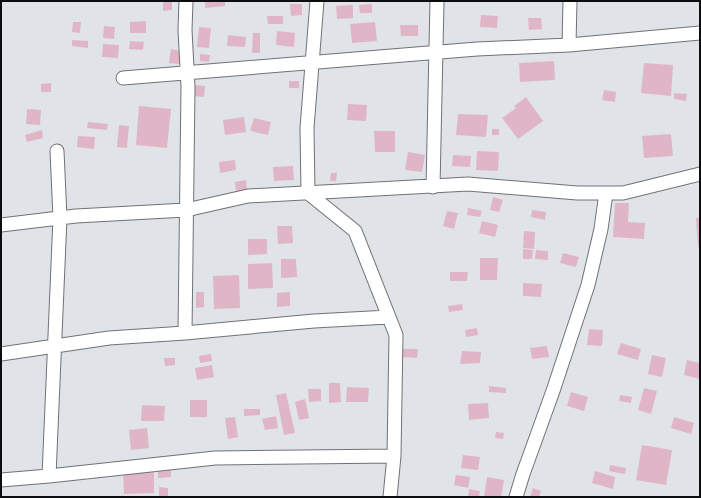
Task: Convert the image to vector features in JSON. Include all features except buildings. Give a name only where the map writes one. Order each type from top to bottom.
[{"type":"street","points":[[185,333],[188,87],[185,30],[186,1]]},
{"type":"street","points":[[308,193],[307,128],[317,1]]},
{"type":"street","points":[[433,186],[437,1]]},
{"type":"street","points":[[569,45],[570,1]]},
{"type":"street","points":[[122,78],[436,53],[569,45],[700,33]]},
{"type":"street","points":[[49,476],[60,218],[57,151]]},
{"type":"street","points":[[1,225],[76,216],[186,210],[248,196],[468,184],[576,193],[623,192],[700,174]]},
{"type":"street","points":[[308,193],[355,231],[396,335],[394,456],[390,497]]},
{"type":"street","points":[[516,497],[588,285],[601,229],[606,193]]},
{"type":"street","points":[[1,354],[109,338],[185,333],[314,321],[389,317]]},
{"type":"street","points":[[1,480],[215,458],[394,456]]}]
